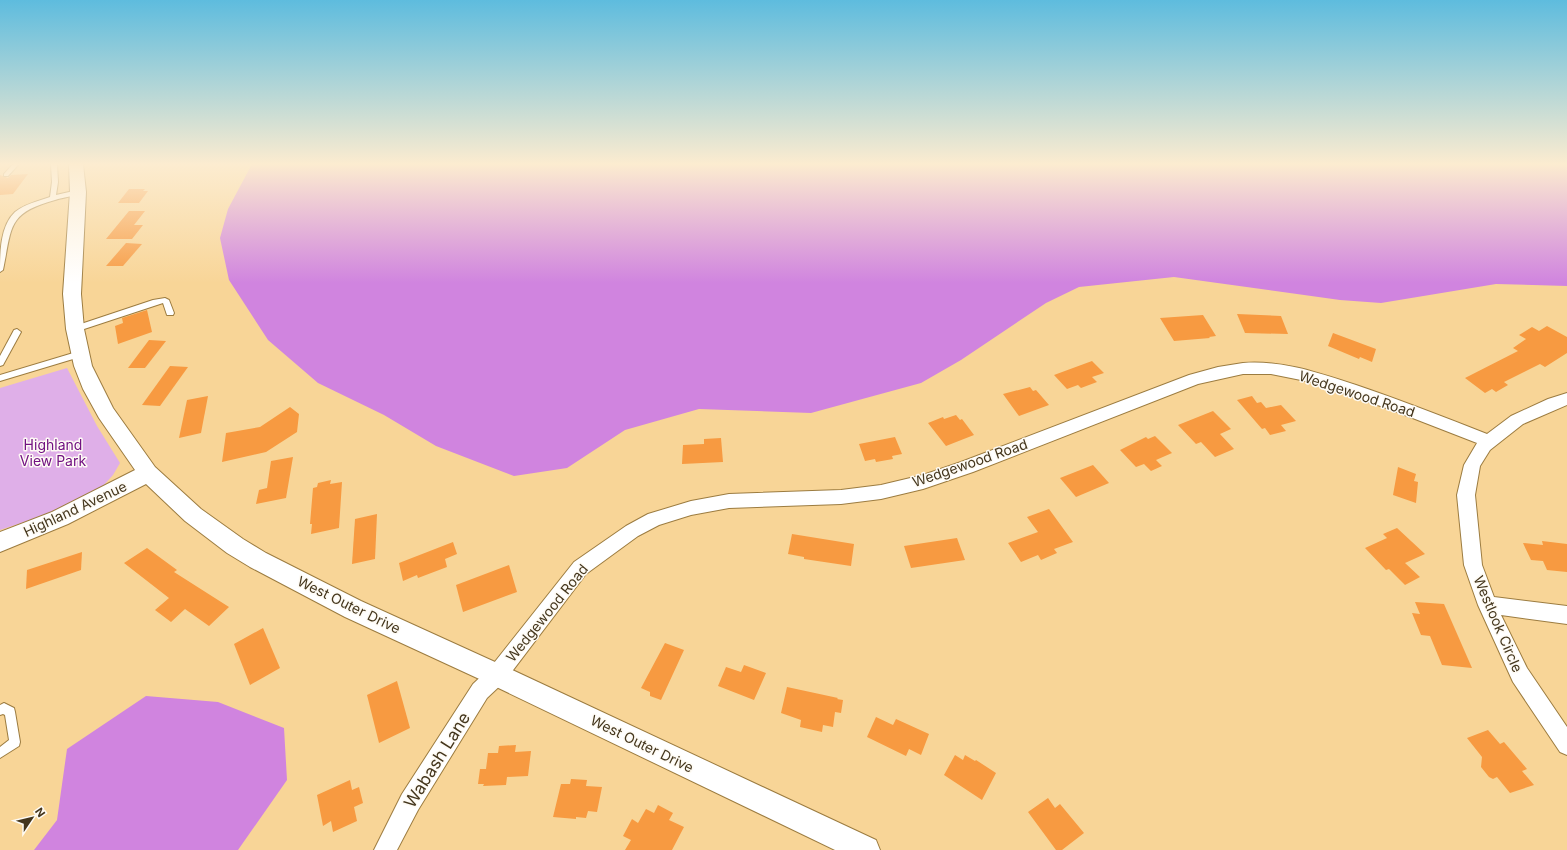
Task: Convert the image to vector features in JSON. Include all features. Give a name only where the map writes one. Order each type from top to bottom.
[{"type":"street","name":"West Outer Drive","points":[[77,204],[72,294],[74,329],[80,354],[93,389],[106,413],[148,473],[193,515],[235,546],[258,560],[353,609],[497,675],[866,850]]},
{"type":"street","name":"Wedgewood Road","points":[[497,675],[580,568],[632,531],[654,519],[691,508],[729,501],[841,497],[881,492],[923,482],[967,467],[1194,379],[1223,371],[1260,368],[1274,369],[1312,377],[1376,398],[1488,441]]},
{"type":"street","name":"Westlook Circle","points":[[1567,399],[1554,403],[1517,420],[1488,441],[1472,465],[1466,495],[1473,565],[1487,605],[1520,675],[1567,745]]},
{"type":"street","name":"Highland Avenue","points":[[0,542],[60,518],[148,473]]},
{"type":"street","points":[[1487,605],[1567,615]]},
{"type":"street","name":"Wabash Lane","points":[[385,850],[410,802],[480,691],[497,675]]},
{"type":"lane","points":[[0,270],[13,218],[20,212],[40,204]]},
{"type":"lane","points":[[74,329],[165,300],[170,313]]},
{"type":"lane","points":[[0,363],[17,332]]},
{"type":"lane","points":[[0,378],[80,354]]},
{"type":"lane","points":[[0,710],[4,708],[10,712],[15,742],[0,753]]},
{"type":"green space","name":"Highland View Park","points":[[67,368],[97,426],[120,463],[113,475],[103,486],[58,511],[0,530],[0,388]]},
{"type":"shaded area","points":[[231,204],[1567,204],[1567,286],[1496,284],[1381,303],[1340,300],[1174,277],[1079,287],[1046,303],[961,360],[921,383],[811,413],[699,409],[625,430],[567,468],[514,476],[436,446],[384,415],[318,383],[268,340],[229,280],[220,238]]},
{"type":"shaded area","points":[[146,696],[218,702],[284,728],[287,780],[238,850],[34,850],[57,820],[67,749]]},
{"type":"building","points":[[129,211],[145,211],[134,225],[143,225],[132,239],[106,239]]},
{"type":"building","points":[[126,243],[142,244],[123,266],[106,266]]},
{"type":"building","points":[[147,310],[152,332],[118,344],[115,326],[123,323],[122,318]]},
{"type":"building","points":[[1237,314],[1281,316],[1288,334],[1245,333]]},
{"type":"building","points":[[1203,315],[1216,336],[1209,337],[1210,338],[1174,341],[1160,318]]},
{"type":"building","points":[[1547,326],[1567,337],[1567,353],[1545,367],[1540,364],[1504,382],[1508,385],[1496,392],[1492,389],[1485,393],[1465,378],[1518,351],[1513,348],[1526,339],[1519,335],[1532,327],[1539,331]]},
{"type":"building","points":[[1333,333],[1376,349],[1372,362],[1360,357],[1359,359],[1328,346]]},
{"type":"building","points":[[149,340],[166,341],[145,368],[128,368]]},
{"type":"building","points":[[1092,361],[1104,373],[1092,377],[1097,382],[1081,388],[1078,385],[1067,389],[1054,375]]},
{"type":"building","points":[[170,366],[188,367],[160,406],[142,405]]},
{"type":"building","points":[[1030,387],[1033,391],[1036,390],[1049,405],[1019,416],[1003,394]]},
{"type":"building","points":[[208,396],[201,433],[179,438],[187,400]]},
{"type":"building","points":[[1252,396],[1257,403],[1261,402],[1266,408],[1281,405],[1296,421],[1281,425],[1286,431],[1270,435],[1265,428],[1262,429],[1237,400]]},
{"type":"building","points":[[290,407],[299,414],[297,432],[266,452],[222,462],[226,433],[260,427]]},
{"type":"building","points":[[1213,411],[1231,429],[1220,434],[1234,449],[1215,457],[1201,442],[1196,444],[1178,425]]},
{"type":"building","points":[[956,415],[960,420],[962,419],[974,435],[946,446],[928,423],[943,417],[944,419]]},
{"type":"building","points":[[1155,436],[1172,453],[1156,460],[1162,466],[1151,471],[1144,464],[1136,467],[1120,450],[1146,437],[1148,439]]},
{"type":"building","points":[[895,437],[902,454],[892,456],[893,459],[876,462],[875,459],[865,461],[859,444]]},
{"type":"building","points":[[721,438],[723,462],[682,464],[683,445],[704,444],[704,439]]},
{"type":"building","points":[[293,457],[286,498],[256,504],[259,490],[267,488],[271,461]]},
{"type":"building","points":[[1093,465],[1109,483],[1076,497],[1060,478]]},
{"type":"building","points":[[1398,467],[1416,474],[1414,481],[1418,482],[1416,503],[1393,495]]},
{"type":"building","points":[[331,480],[330,484],[342,482],[339,528],[311,534],[312,524],[310,524],[313,488],[317,487],[318,483]]},
{"type":"building","points":[[1049,509],[1073,542],[1054,549],[1057,553],[1041,560],[1038,555],[1021,562],[1008,543],[1038,532],[1027,517]]},
{"type":"building","points":[[377,514],[375,559],[352,564],[355,519]]},
{"type":"building","points":[[1397,528],[1425,554],[1405,563],[1420,577],[1405,585],[1389,569],[1386,570],[1365,548],[1387,538],[1383,534]]},
{"type":"building","points":[[792,534],[854,544],[851,566],[804,559],[804,557],[788,554]]},
{"type":"building","points":[[957,538],[965,560],[911,568],[904,546]]},
{"type":"building","points":[[1542,541],[1567,544],[1567,572],[1547,570],[1543,561],[1531,560],[1523,543],[1543,545]]},
{"type":"building","points":[[453,542],[457,554],[445,559],[447,567],[418,578],[417,575],[403,581],[399,563]]},
{"type":"building","points":[[147,548],[177,570],[174,572],[229,607],[209,626],[185,609],[171,622],[155,610],[169,598],[124,563]]},
{"type":"building","points":[[82,552],[81,570],[26,589],[27,570]]},
{"type":"building","points":[[509,565],[517,592],[463,612],[456,585]]},
{"type":"building","points":[[1415,602],[1444,604],[1472,668],[1442,665],[1430,636],[1421,635],[1412,613],[1420,614]]},
{"type":"building","points":[[263,628],[280,668],[250,685],[234,644]]},
{"type":"building","points":[[665,643],[684,650],[661,700],[650,696],[650,692],[641,688]]},
{"type":"building","points":[[744,665],[766,673],[754,700],[718,686],[726,667],[741,672]]},
{"type":"building","points":[[397,681],[410,728],[379,743],[367,695]]},
{"type":"building","points":[[787,687],[843,700],[841,713],[835,712],[833,727],[823,725],[822,732],[800,727],[801,720],[781,713]]},
{"type":"building","points":[[876,717],[893,725],[896,719],[929,734],[921,755],[909,749],[906,756],[867,737]]},
{"type":"building","points":[[1488,730],[1500,744],[1504,742],[1527,769],[1522,771],[1534,785],[1510,793],[1497,777],[1493,779],[1489,777],[1481,767],[1482,757],[1467,738]]},
{"type":"building","points":[[516,745],[515,752],[531,751],[528,776],[507,777],[506,785],[483,786],[484,784],[478,784],[480,769],[486,769],[488,753],[498,753],[499,746]]},
{"type":"building","points":[[955,755],[963,760],[965,755],[996,773],[982,800],[944,775]]},
{"type":"building","points":[[571,779],[587,780],[586,786],[602,787],[597,812],[588,811],[586,818],[576,817],[576,819],[553,817],[561,784],[570,784]]},
{"type":"building","points":[[350,780],[352,790],[359,787],[363,803],[354,807],[357,821],[333,832],[331,821],[323,826],[317,795]]},
{"type":"building","points":[[1048,798],[1055,808],[1060,804],[1084,833],[1062,850],[1056,850],[1028,812]]},
{"type":"building","points":[[658,805],[673,813],[669,820],[684,827],[672,850],[625,850],[631,840],[623,836],[632,819],[638,823],[646,809],[654,813]]}]
